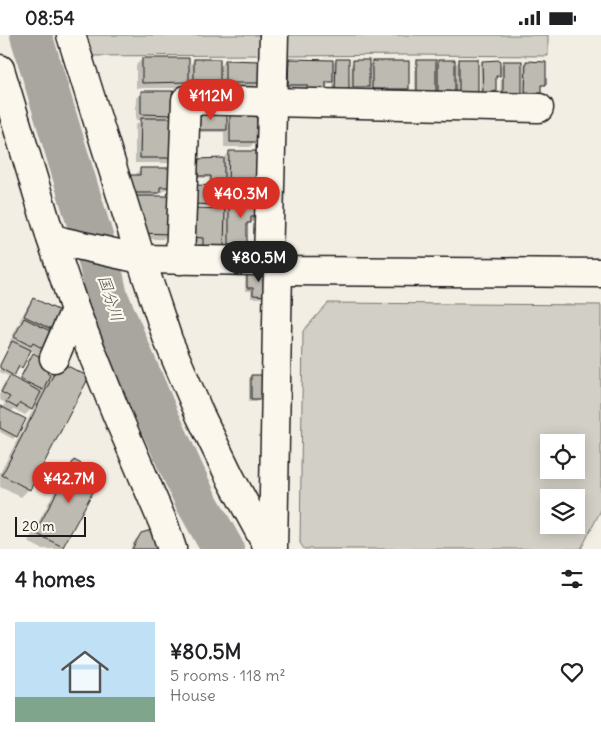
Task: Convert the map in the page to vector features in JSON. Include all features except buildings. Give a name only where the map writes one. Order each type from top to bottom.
[{"type":"street","points":[[71,35],[134,258],[200,415],[231,479],[269,549]]},
{"type":"street","points":[[273,549],[272,102],[274,35]]},
{"type":"street","points":[[0,69],[57,240],[75,310],[164,525],[172,549]]},
{"type":"street","points":[[180,260],[186,101],[539,108]]},
{"type":"street","points":[[57,240],[134,258],[273,265],[288,271],[601,273]]},
{"type":"street","points":[[54,358],[75,310]]},
{"type":"shaded area","points":[[80,35],[262,35],[261,55],[86,56]]},
{"type":"shaded area","points":[[286,35],[548,35],[548,56],[286,56]]},
{"type":"shaded area","points":[[328,303],[601,305],[601,510],[581,549],[304,549],[300,543],[303,331]]},
{"type":"waterway","name":"国分川","points":[[31,35],[99,260],[107,297],[155,411],[196,501],[223,549]]}]
